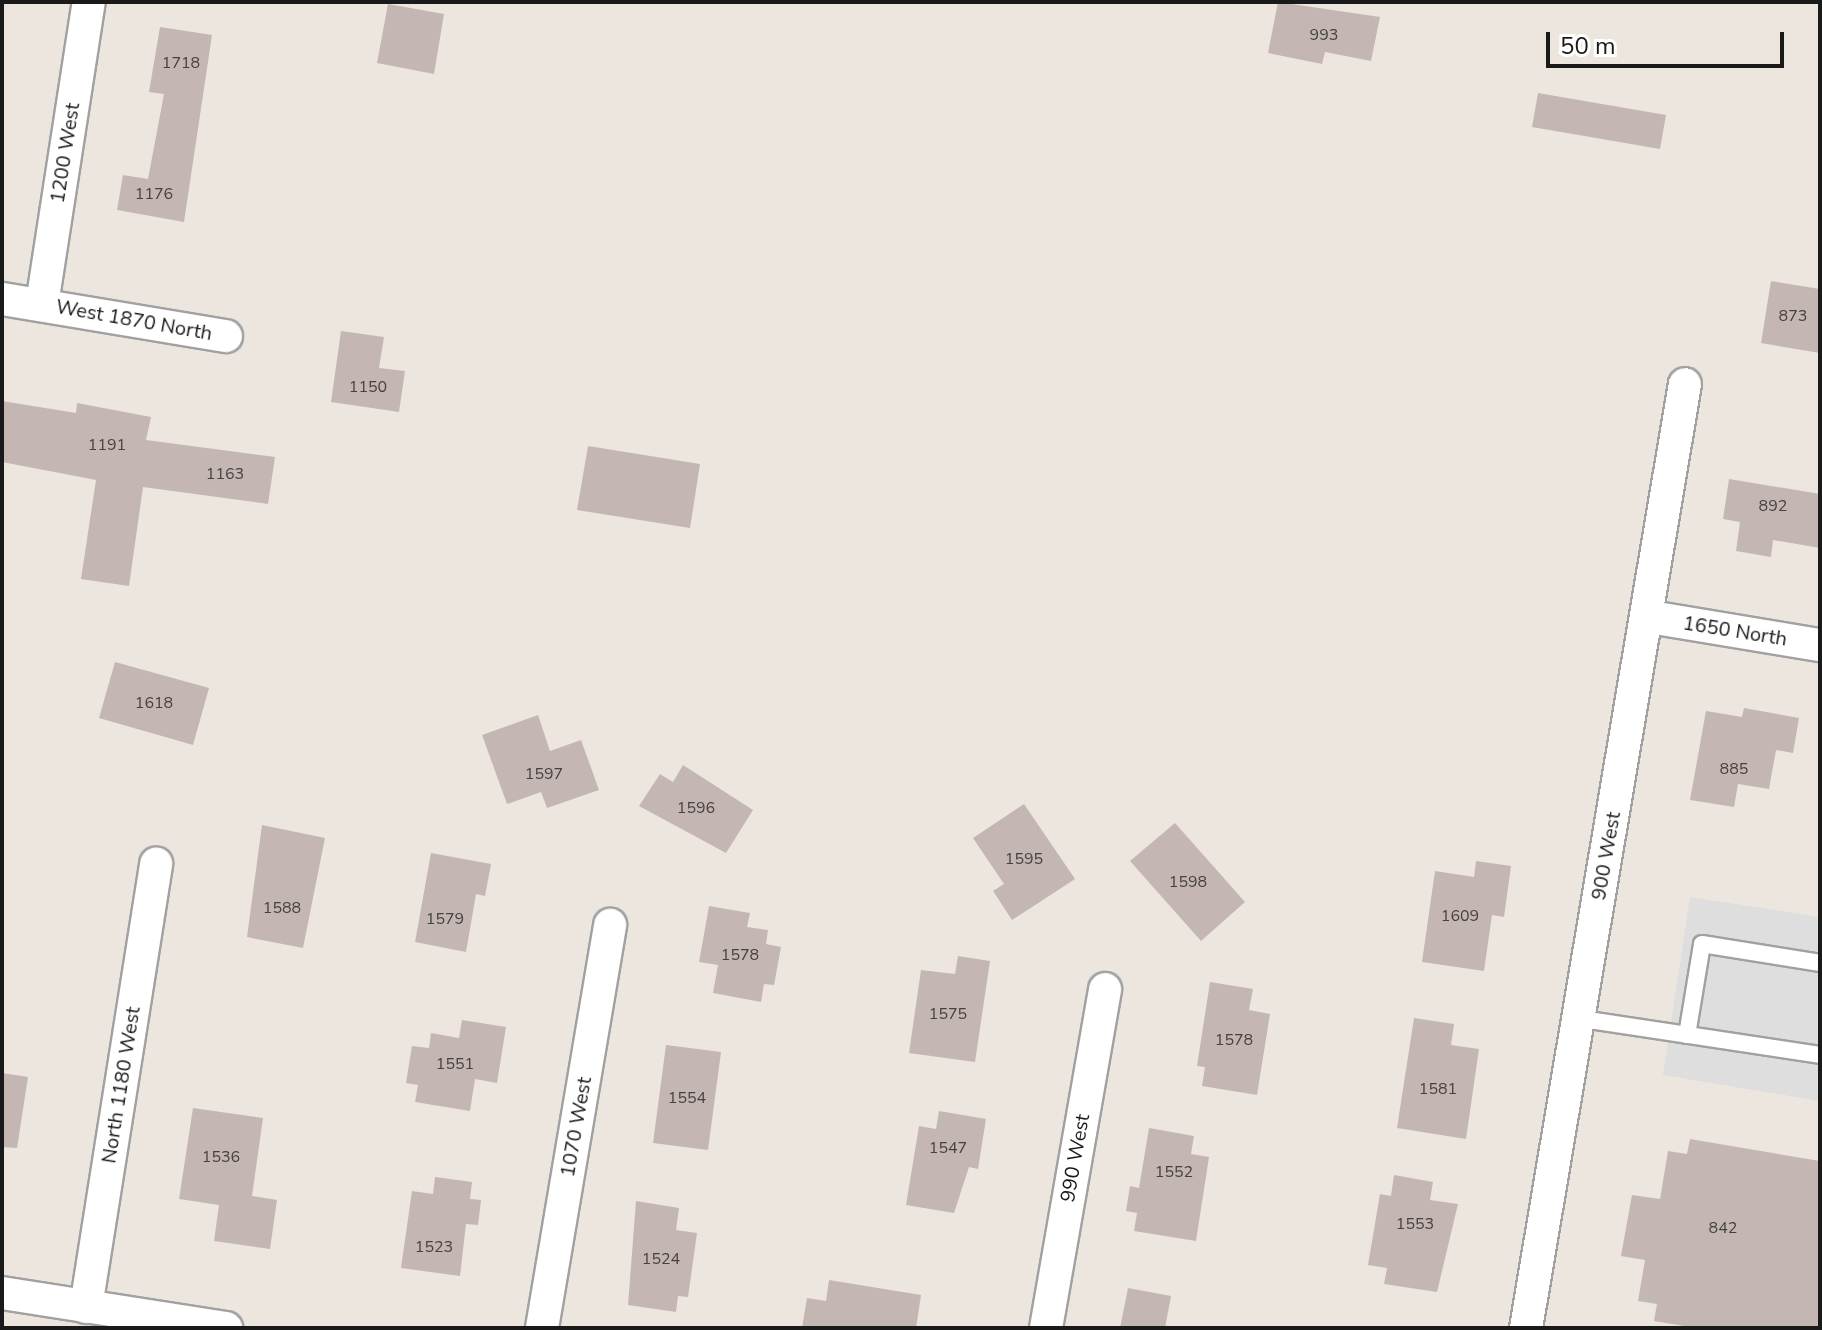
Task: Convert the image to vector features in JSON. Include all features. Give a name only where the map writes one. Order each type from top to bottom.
[{"type":"street","name":"1200 West","points":[[42,304],[89,2]]},
{"type":"street","name":"West 1870 North","points":[[2,299],[226,336]]},
{"type":"street","name":"900 West","points":[[1526,1328],[1576,1018],[1650,617],[1685,384]]},
{"type":"street","name":"1650 North","points":[[1650,617],[1820,645]]},
{"type":"street","name":"North 1180 West","points":[[86,1307],[156,863]]},
{"type":"street","name":"1070 West","points":[[542,1328],[610,925]]},
{"type":"street","name":"990 West","points":[[1046,1328],[1105,989]]},
{"type":"street","points":[[2,1293],[226,1328]]},
{"type":"lane","points":[[1687,1035],[1702,944],[1820,963]]},
{"type":"lane","points":[[1576,1018],[1820,1055]]},
{"type":"shaded area","points":[[1690,897],[1820,917],[1820,1101],[1663,1075]]},
{"type":"building","points":[[1278,2],[1380,17],[1371,61],[1325,52],[1322,64],[1268,53]]},
{"type":"building","points":[[388,4],[444,14],[434,74],[377,63]]},
{"type":"building","points":[[160,27],[212,35],[184,222],[117,210],[123,175],[148,179],[164,94],[149,92]]},
{"type":"building","points":[[1538,93],[1666,115],[1660,149],[1532,127]]},
{"type":"building","points":[[1771,281],[1820,289],[1820,353],[1761,343]]},
{"type":"building","points":[[341,331],[384,337],[379,368],[405,371],[399,412],[331,402]]},
{"type":"building","points":[[2,401],[76,413],[77,403],[151,417],[146,440],[275,457],[268,504],[143,487],[129,586],[81,579],[96,480],[2,462]]},
{"type":"building","points":[[588,446],[700,464],[690,528],[577,510]]},
{"type":"building","points":[[1729,479],[1820,494],[1820,548],[1773,540],[1771,557],[1736,551],[1740,522],[1723,519]]},
{"type":"building","points":[[115,662],[209,688],[193,745],[99,718]]},
{"type":"building","points":[[1744,708],[1799,718],[1793,753],[1776,750],[1769,789],[1738,784],[1734,807],[1690,800],[1706,711],[1742,717]]},
{"type":"building","points":[[538,715],[550,751],[581,740],[599,790],[547,808],[541,792],[507,804],[482,735]]},
{"type":"building","points":[[683,765],[753,810],[726,853],[639,806],[660,774],[673,782]]},
{"type":"building","points":[[1024,804],[1075,879],[1012,920],[993,891],[1004,884],[973,838]]},
{"type":"building","points":[[1175,823],[1245,902],[1201,941],[1130,861]]},
{"type":"building","points":[[262,825],[325,838],[303,948],[247,937]]},
{"type":"building","points":[[431,853],[491,864],[485,896],[476,894],[466,952],[415,942]]},
{"type":"building","points":[[1476,861],[1511,866],[1504,917],[1492,915],[1484,971],[1422,962],[1435,871],[1474,877]]},
{"type":"building","points":[[709,906],[750,913],[747,927],[768,930],[766,944],[781,947],[774,985],[764,984],[761,1002],[713,993],[718,965],[699,962]]},
{"type":"building","points":[[958,956],[990,961],[975,1062],[909,1053],[921,970],[955,974]]},
{"type":"building","points":[[1210,982],[1253,989],[1249,1010],[1270,1014],[1257,1095],[1202,1086],[1205,1067],[1197,1066]]},
{"type":"building","points":[[1414,1018],[1454,1024],[1451,1045],[1479,1049],[1466,1139],[1397,1128]]},
{"type":"building","points":[[462,1020],[506,1027],[497,1083],[475,1079],[470,1111],[415,1102],[418,1085],[406,1083],[412,1046],[429,1048],[431,1033],[459,1038]]},
{"type":"building","points":[[666,1045],[721,1052],[708,1150],[653,1143]]},
{"type":"building","points":[[2,1073],[28,1077],[17,1148],[2,1147]]},
{"type":"building","points":[[193,1108],[263,1118],[252,1196],[277,1200],[270,1249],[214,1241],[219,1205],[179,1199]]},
{"type":"building","points":[[939,1111],[986,1119],[978,1169],[969,1167],[954,1213],[906,1205],[919,1126],[936,1129]]},
{"type":"building","points":[[1149,1128],[1194,1136],[1191,1154],[1209,1157],[1196,1241],[1134,1231],[1137,1213],[1126,1211],[1130,1186],[1139,1188]]},
{"type":"building","points":[[1690,1139],[1820,1161],[1820,1328],[1696,1328],[1654,1321],[1657,1304],[1638,1301],[1645,1260],[1621,1256],[1632,1195],[1660,1199],[1668,1151],[1687,1154]]},
{"type":"building","points":[[1394,1175],[1433,1182],[1430,1200],[1458,1204],[1437,1292],[1384,1284],[1387,1268],[1368,1265],[1380,1194],[1391,1196]]},
{"type":"building","points":[[435,1177],[472,1182],[470,1199],[481,1200],[478,1225],[466,1224],[460,1276],[401,1268],[412,1191],[433,1194]]},
{"type":"building","points":[[636,1201],[679,1208],[676,1230],[697,1233],[688,1297],[678,1296],[676,1312],[628,1305]]},
{"type":"building","points":[[829,1280],[921,1295],[916,1328],[802,1328],[807,1298],[826,1301]]},
{"type":"building","points":[[1128,1288],[1171,1296],[1165,1328],[1120,1328]]}]
